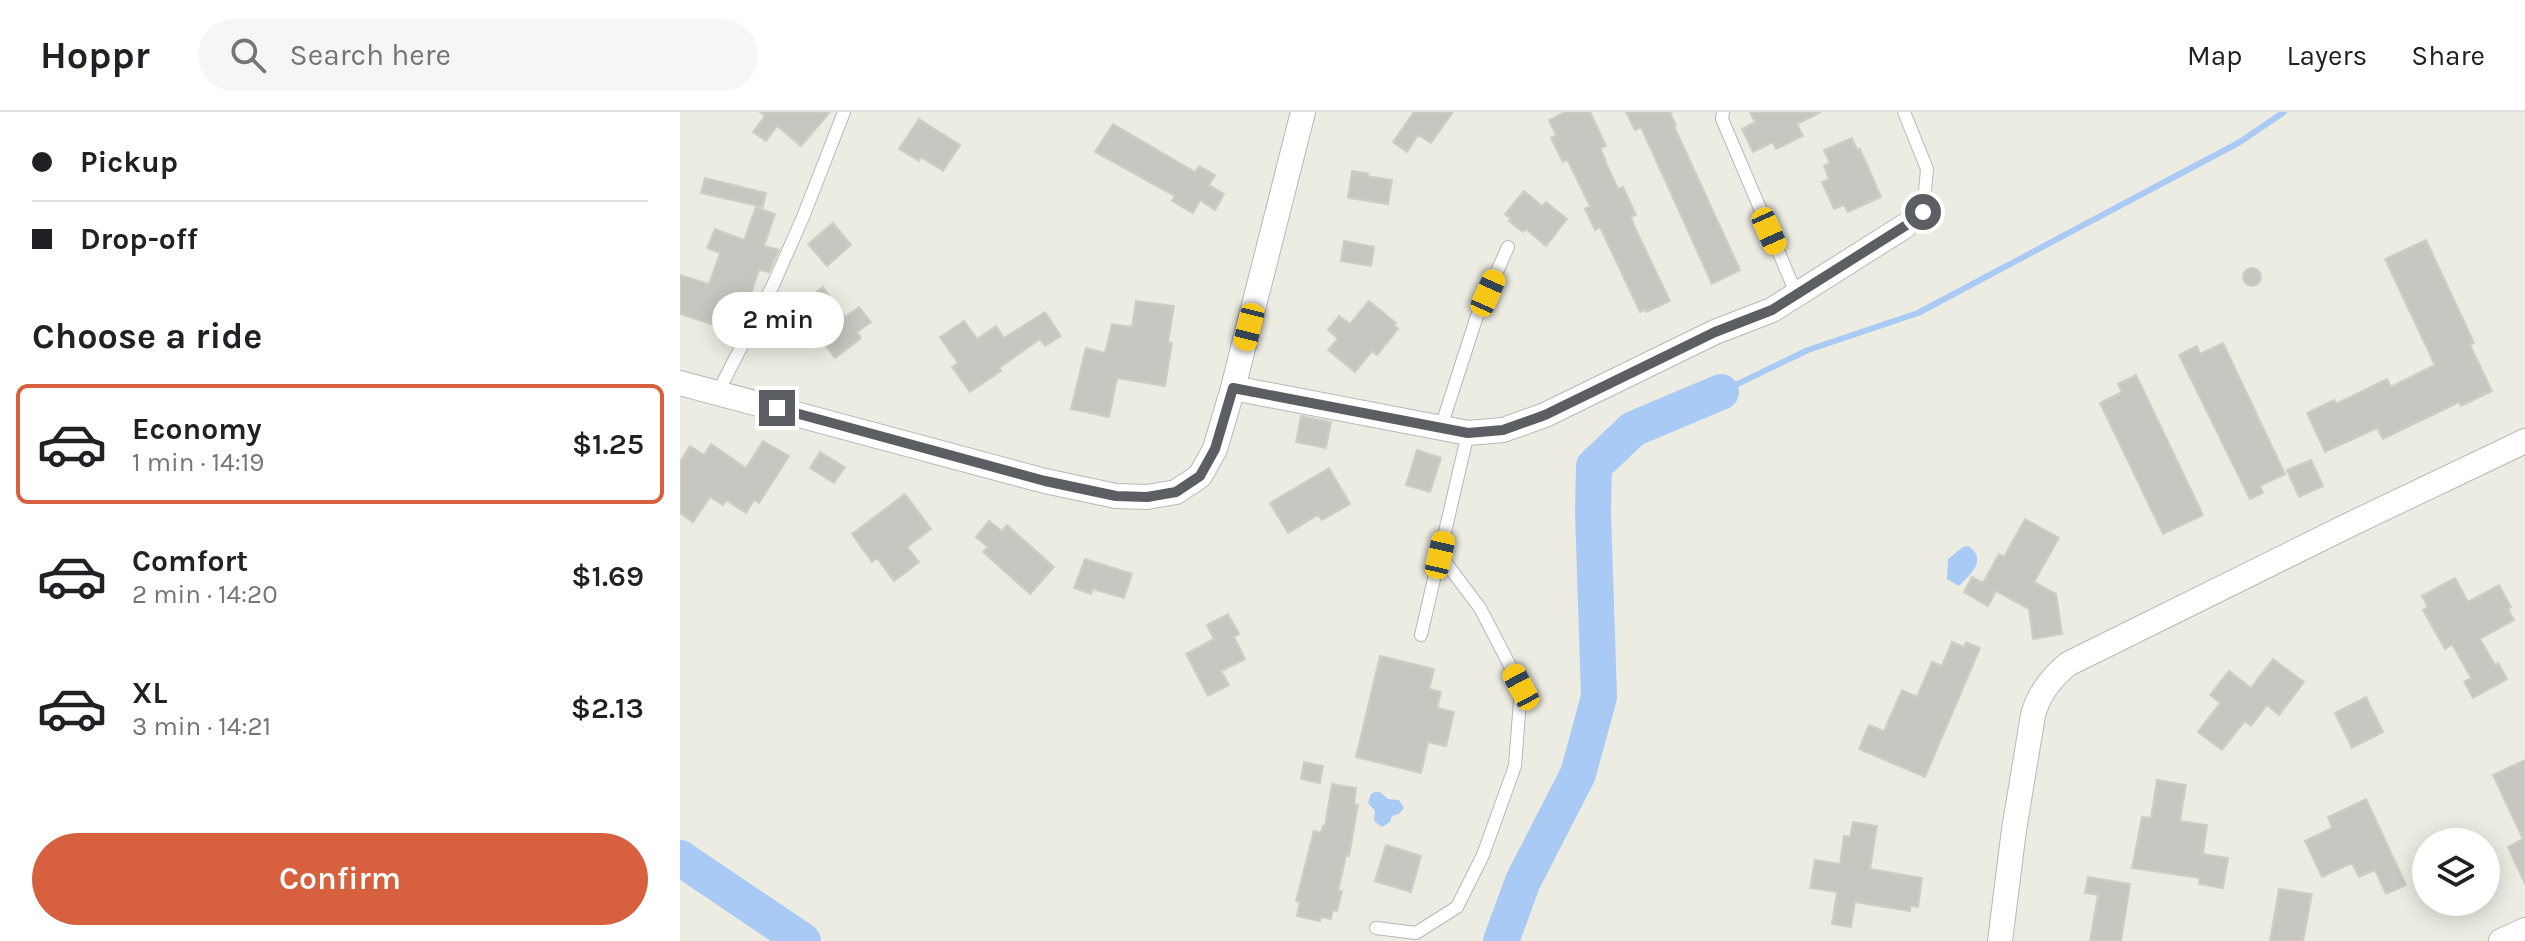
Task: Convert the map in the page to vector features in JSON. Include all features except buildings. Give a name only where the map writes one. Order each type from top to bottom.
[{"type":"street","points":[[680,383],[1045,481],[1116,496],[1147,497],[1176,492],[1200,476],[1215,449],[1303,112]]},
{"type":"street","points":[[1233,388],[1468,433],[1503,430],[1545,415],[1715,332],[1772,310],[1905,226]]},
{"type":"street","points":[[2000,941],[2033,715],[2037,702],[2054,676],[2082,657],[2525,441]]},
{"type":"street","points":[[2501,941],[2525,930]]},
{"type":"lane","points":[[718,392],[773,285],[844,112]]},
{"type":"lane","points":[[1723,112],[1722,119],[1796,293]]},
{"type":"lane","points":[[1904,112],[1927,169],[1923,212],[1905,226]]},
{"type":"lane","points":[[1441,427],[1477,316],[1508,247]]},
{"type":"lane","points":[[1421,635],[1468,433]]},
{"type":"lane","points":[[1376,928],[1416,933],[1457,907],[1483,855],[1515,766],[1521,687],[1480,608],[1440,555]]},
{"type":"water","points":[[1968,546],[1977,556],[1976,566],[1959,586],[1947,579],[1948,559]]},
{"type":"water","points":[[1375,792],[1388,799],[1399,800],[1404,808],[1382,827],[1374,821],[1375,811],[1368,803]]},
{"type":"waterway","points":[[1721,392],[1808,350],[1918,313],[2240,142],[2284,112]]},
{"type":"waterway","points":[[1501,941],[1523,881],[1578,774],[1599,697],[1594,466],[1633,429],[1721,392]]},
{"type":"waterway","points":[[680,858],[803,941]]},
{"type":"route","points":[[777,408],[1045,481],[1116,496],[1162,496],[1189,485],[1209,463],[1233,388],[1468,433],[1503,430],[1545,415],[1715,332],[1772,310],[1923,212]]}]
